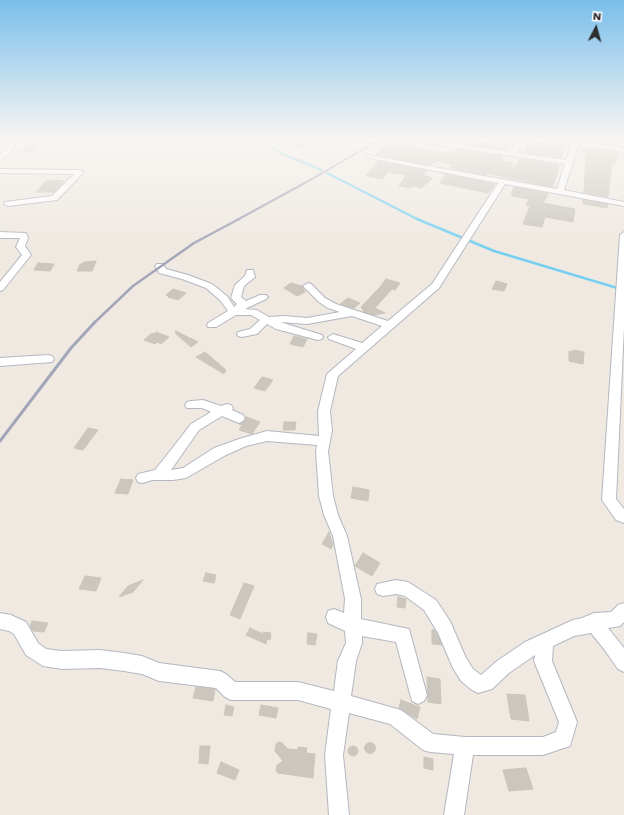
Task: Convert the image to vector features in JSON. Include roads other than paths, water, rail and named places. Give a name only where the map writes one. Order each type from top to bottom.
[{"type":"street","points":[[8,204],[54,198],[77,175]]},
{"type":"street","points":[[471,175],[624,204]]},
{"type":"street","points":[[560,192],[566,175]]},
{"type":"street","points":[[339,815],[334,754],[347,661],[354,642],[353,599],[344,551],[326,496],[322,451],[326,431],[324,412],[333,374],[436,286],[503,181]]},
{"type":"street","points":[[0,235],[23,235],[24,238],[20,247],[27,255],[0,288]]},
{"type":"street","points":[[624,235],[609,500],[621,516],[624,517]]},
{"type":"street","points":[[160,266],[162,271],[185,277],[209,286],[224,298],[230,308],[253,312],[266,320],[289,330],[318,337]]},
{"type":"street","points":[[238,309],[242,303],[236,298],[240,285],[250,277],[250,272]]},
{"type":"street","points":[[308,286],[322,300],[332,306],[390,325]]},
{"type":"street","points":[[212,325],[238,309],[263,297]]},
{"type":"street","points":[[242,334],[254,332],[266,320],[285,318],[307,321],[351,313]]},
{"type":"street","points":[[333,337],[348,344],[364,347]]},
{"type":"street","points":[[0,362],[48,359]]},
{"type":"street","points":[[192,405],[203,404],[224,410],[239,418]]},
{"type":"street","points":[[158,475],[176,454],[195,427],[224,410]]},
{"type":"street","points":[[143,478],[158,475],[186,473],[226,449],[243,442],[267,436],[324,441]]},
{"type":"street","points":[[383,588],[396,587],[408,589],[430,605],[444,627],[459,662],[467,676],[478,684],[486,683],[531,648],[573,628],[584,626],[592,626],[596,628],[610,643],[624,663]]},
{"type":"street","points":[[584,626],[594,621],[614,620],[624,611]]},
{"type":"street","points":[[334,617],[353,626],[403,635],[418,695]]},
{"type":"street","points":[[0,621],[11,623],[20,628],[32,649],[42,657],[62,660],[100,659],[142,665],[159,672],[220,680],[231,691],[282,690],[298,692],[394,716],[430,743],[465,746],[543,746],[563,739],[568,722],[543,661],[545,642]]},
{"type":"street","points":[[454,815],[465,746]]},
{"type":"waterway","points":[[331,175],[417,219]]},
{"type":"waterway","points":[[417,219],[494,251],[624,290]]},
{"type":"railway","points":[[237,220],[319,175]]},
{"type":"railway","points":[[95,322],[133,286],[194,243],[239,219]]},
{"type":"railway","points":[[0,441],[71,348],[95,322]]}]
